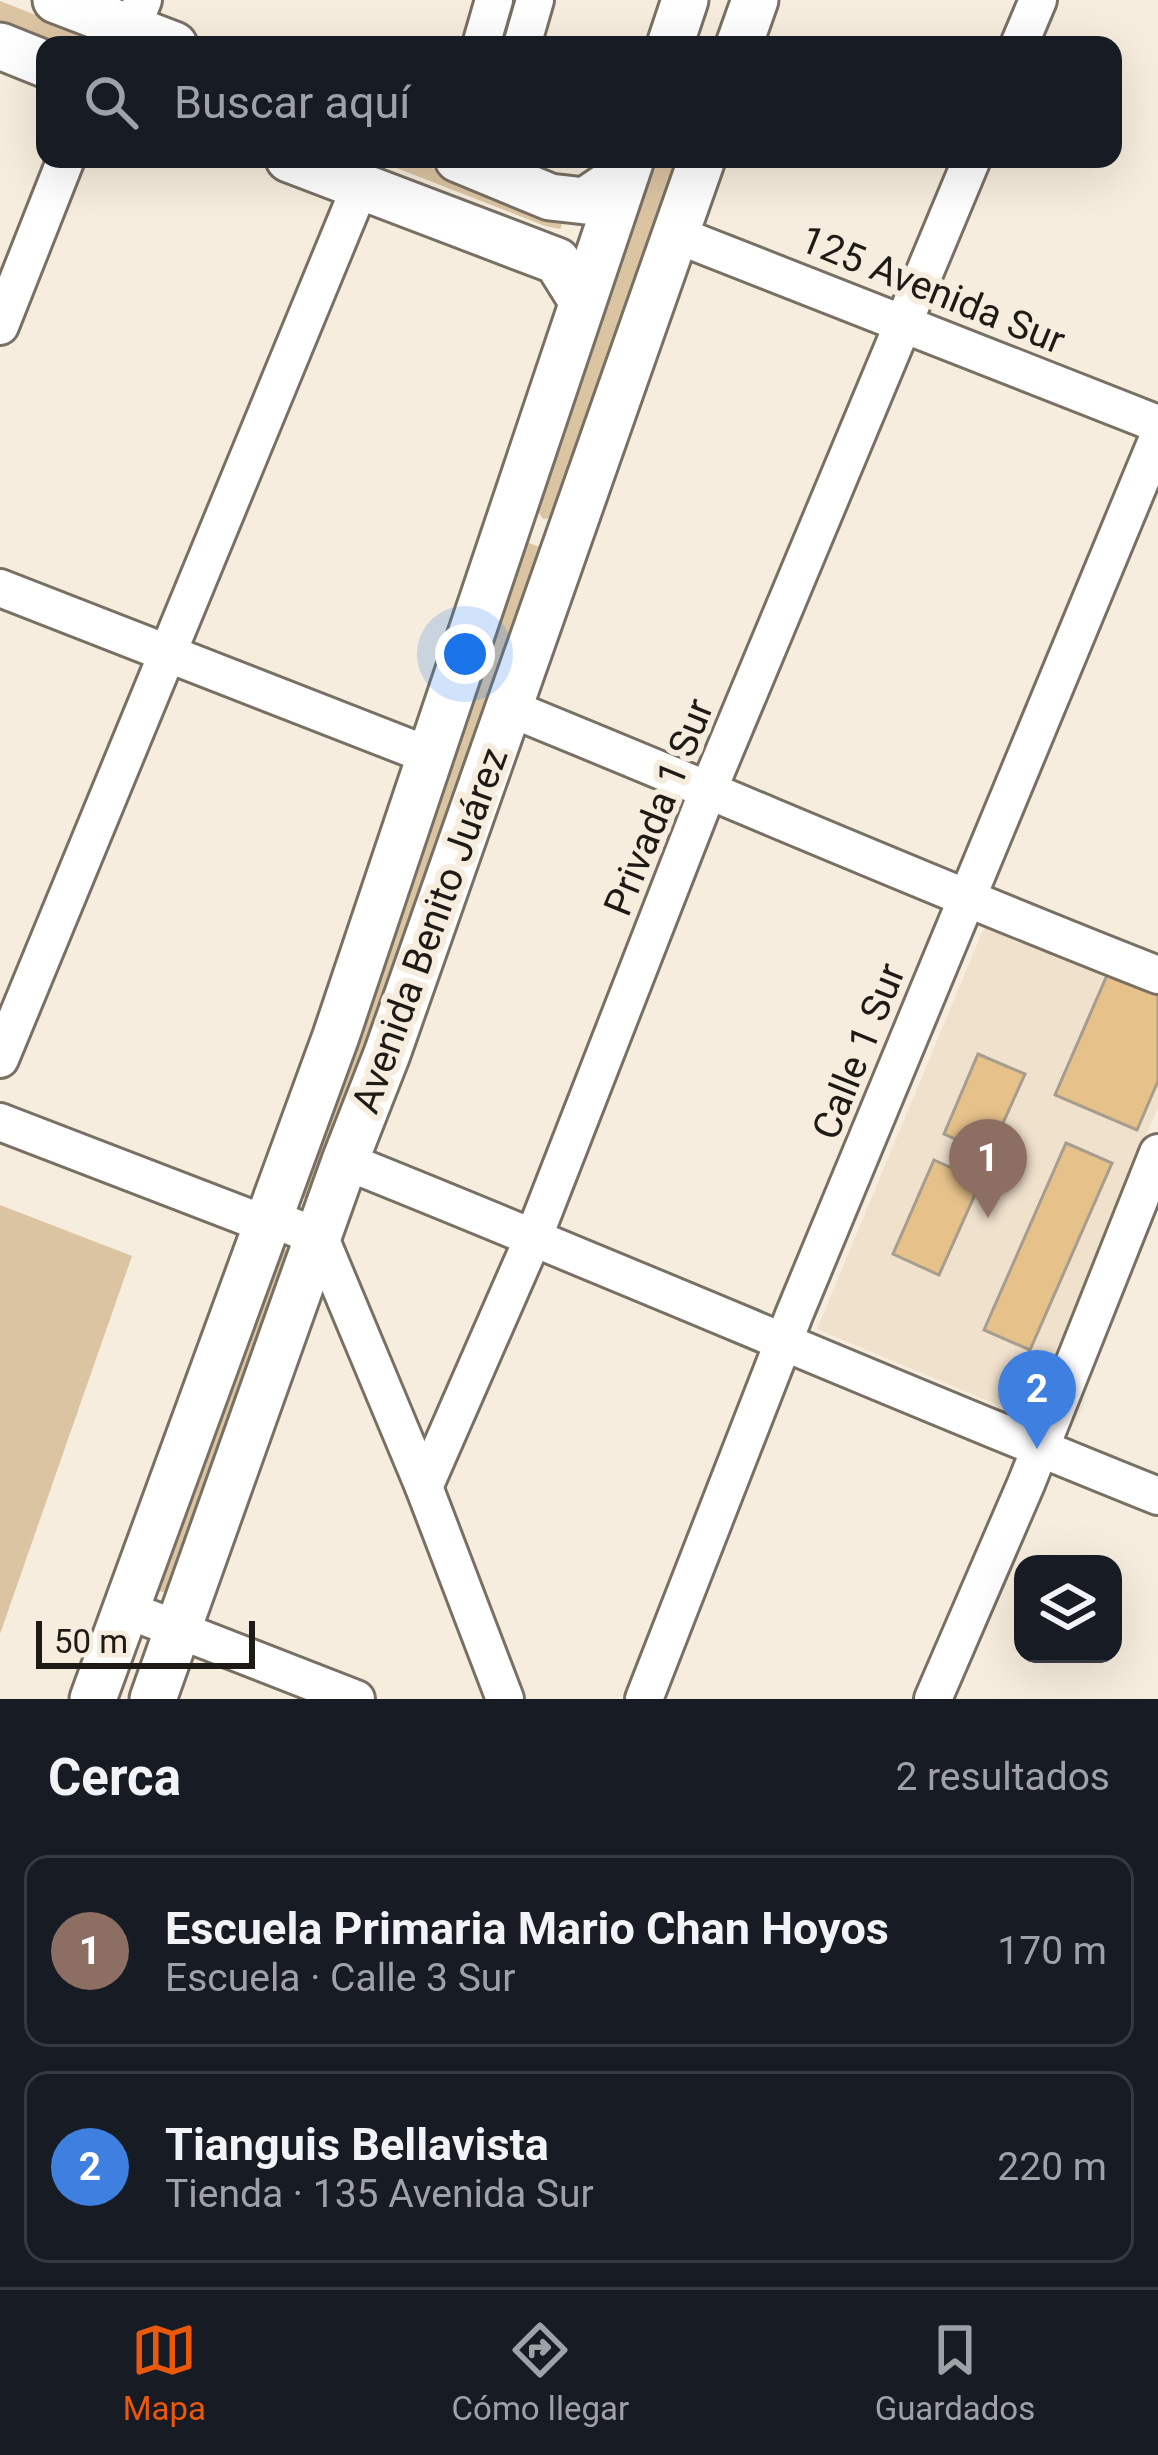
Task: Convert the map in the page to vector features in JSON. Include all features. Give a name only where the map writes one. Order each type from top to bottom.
[{"type":"main road","points":[[56,0],[150,24]]},
{"type":"main road","points":[[742,36],[755,0]]},
{"type":"main road","points":[[0,46],[36,60]]},
{"type":"main road","points":[[312,168],[557,261],[582,301]]},
{"type":"main road","points":[[489,168],[550,196],[585,202],[627,168]]},
{"type":"main road","name":"Avenida Benito Juárez","points":[[93,1699],[336,1036],[628,168]]},
{"type":"main road","name":"Avenida Benito Juárez","points":[[153,1699],[387,1054],[699,168]]},
{"type":"main road","points":[[514,503],[521,522],[536,532],[572,530]]},
{"type":"street","points":[[484,36],[494,0]]},
{"type":"street","points":[[525,36],[535,0]]},
{"type":"street","points":[[1023,36],[1038,0]]},
{"type":"street","points":[[0,326],[62,168]]},
{"type":"street","name":"Privada 1 Sur","points":[[424,1487],[534,1236],[709,788],[968,168]]},
{"type":"street","points":[[0,1059],[360,187]]},
{"type":"street","name":"125 Avenida Sur","points":[[677,235],[1158,424]]},
{"type":"street","name":"Calle 1 Sur","points":[[644,1699],[1158,438]]},
{"type":"street","points":[[0,589],[428,755]]},
{"type":"street","points":[[509,708],[709,788],[966,900],[1158,975]]},
{"type":"street","points":[[0,1122],[265,1224],[288,1225],[320,1238],[424,1487],[505,1699]]},
{"type":"street","points":[[933,1699],[1040,1449],[1158,1153]]},
{"type":"street","points":[[345,1162],[1158,1496]]},
{"type":"street","points":[[125,1609],[356,1699]]},
{"type":"shaded area","points":[[0,1],[90,36],[36,38],[0,24]]},
{"type":"shaded area","points":[[396,168],[431,168],[552,213],[562,224],[560,229]]},
{"type":"shaded area","points":[[649,168],[678,168],[560,517],[543,519],[535,507]]},
{"type":"shaded area","points":[[521,540],[548,550],[319,1198],[299,1198]]},
{"type":"shaded area","points":[[988,918],[1158,989],[1158,1107],[1029,1418],[817,1329]]},
{"type":"shaded area","points":[[0,1205],[132,1256],[0,1634]]},
{"type":"shaded area","points":[[279,1249],[294,1251],[169,1594],[159,1591],[152,1581]]},
{"type":"building","points":[[1108,973],[1158,995],[1158,1081],[1137,1130],[1055,1095]]},
{"type":"building","points":[[978,1054],[1025,1074],[989,1154],[944,1134]]},
{"type":"building","points":[[1066,1143],[1112,1163],[1030,1350],[984,1330]]},
{"type":"building","points":[[934,1160],[981,1181],[939,1275],[893,1254]]},
{"type":"place","name":"Escuela Primaria Mario Chan Hoyos","points":[[988,1218]]},
{"type":"place","name":"Tianguis Bellavista","points":[[1037,1449]]}]
